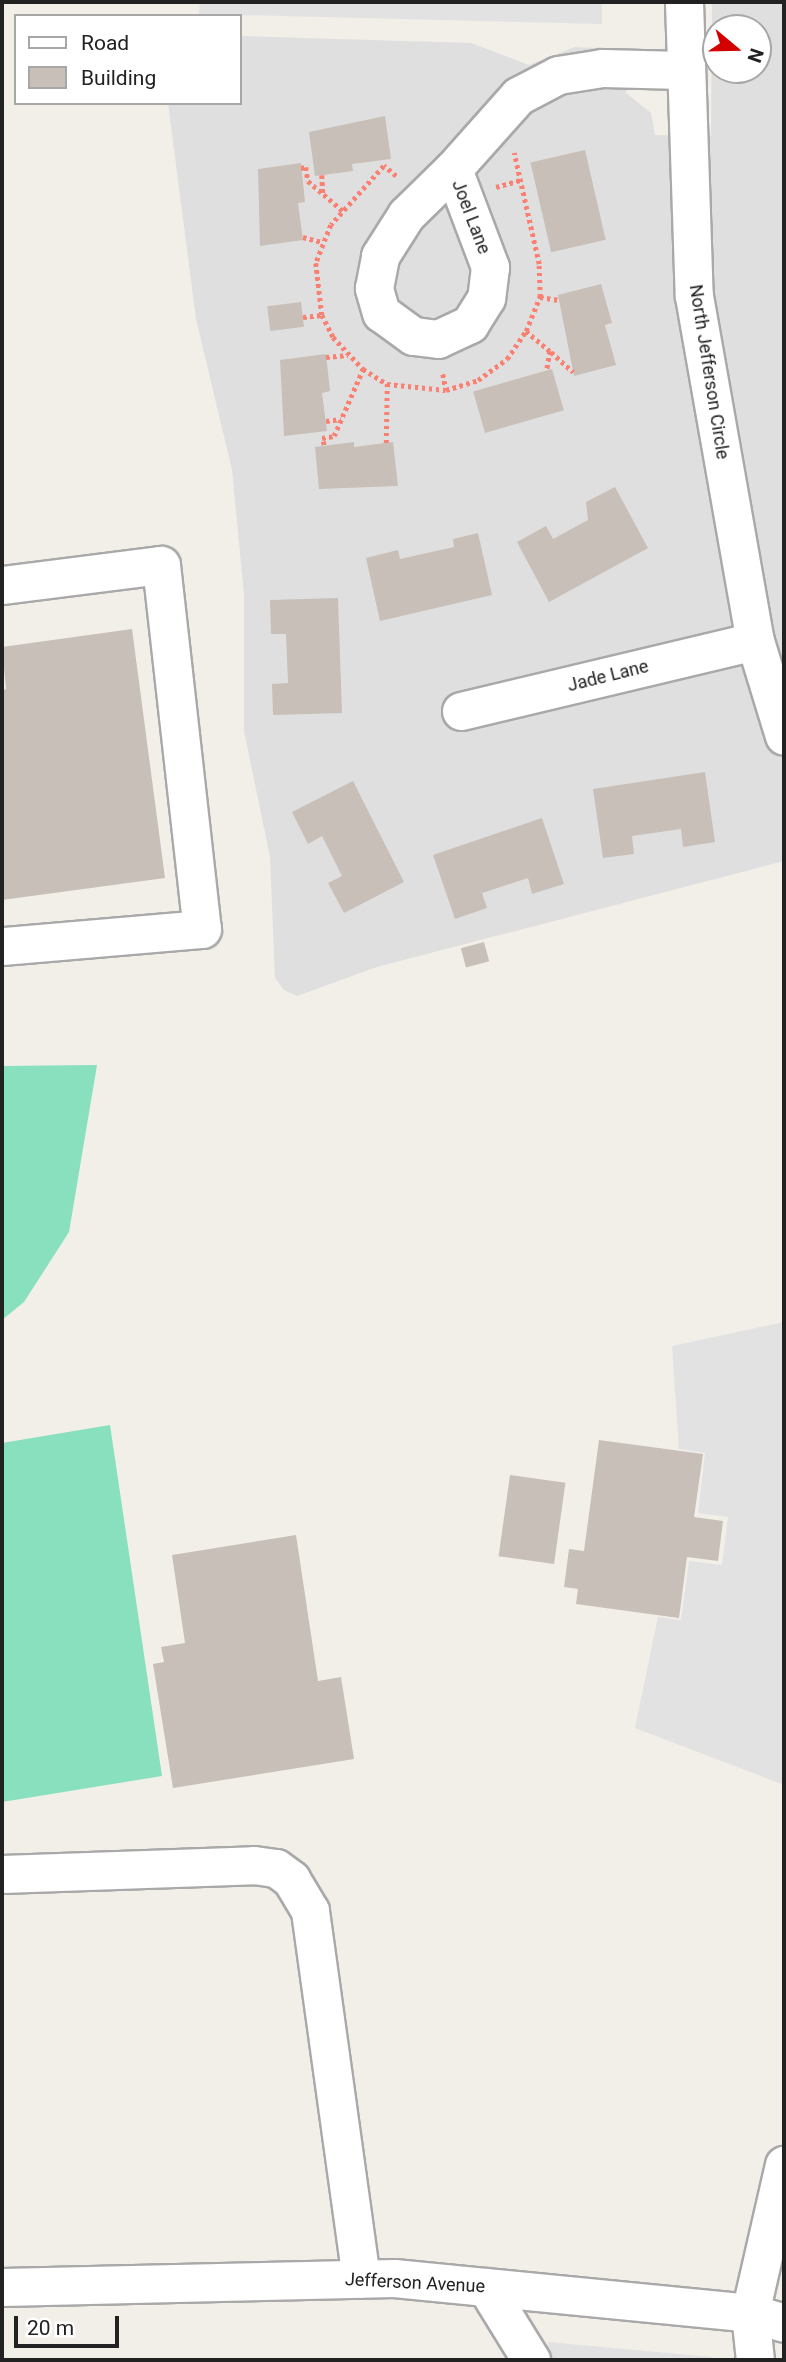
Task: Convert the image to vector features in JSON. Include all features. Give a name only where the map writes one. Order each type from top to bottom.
[{"type":"street","name":"North Jefferson Circle","points":[[684,2],[683,70],[694,296],[755,641],[784,736]]},
{"type":"street","name":"Joel Lane","points":[[453,169],[490,267],[486,298],[470,324],[438,339],[413,336],[381,313],[373,288],[380,256],[406,215],[453,169],[518,96],[558,75],[602,68],[683,70]]},
{"type":"street","points":[[2,585],[161,565],[202,929],[2,946]]},
{"type":"street","name":"Jade Lane","points":[[461,711],[755,641]]},
{"type":"street","points":[[2,1874],[254,1865],[276,1868],[302,1892],[310,1911],[361,2278]]},
{"type":"street","points":[[755,2360],[767,2318],[784,2165]]},
{"type":"street","name":"Jefferson Avenue","points":[[2,2287],[361,2278],[486,2287],[767,2318]]},
{"type":"street","points":[[486,2287],[531,2360]]},
{"type":"path","points":[[423,198],[384,166],[343,211],[322,242],[316,284],[322,315],[332,337],[363,369],[387,384],[446,390],[478,380],[507,359],[526,331],[540,297],[539,264],[511,139]]},
{"type":"path","points":[[301,168],[306,167],[308,181],[343,211]]},
{"type":"path","points":[[322,176],[323,194]]},
{"type":"path","points":[[488,189],[520,180]]},
{"type":"path","points":[[303,237],[322,242]]},
{"type":"path","points":[[540,297],[559,300]]},
{"type":"path","points":[[303,317],[322,315]]},
{"type":"path","points":[[526,331],[573,372]]},
{"type":"path","points":[[547,370],[550,351]]},
{"type":"path","points":[[326,358],[349,354]]},
{"type":"path","points":[[324,445],[322,439],[334,436],[363,369]]},
{"type":"path","points":[[386,443],[387,384]]},
{"type":"path","points":[[326,421],[342,418]]},
{"type":"shaded area","points":[[200,2],[602,2],[602,24],[199,14]]},
{"type":"shaded area","points":[[712,2],[784,2],[784,861],[377,967],[297,996],[284,990],[275,978],[270,857],[244,731],[244,595],[232,470],[196,319],[168,105],[242,105],[242,36],[471,43],[529,65],[575,47],[628,50],[626,93],[651,113],[655,135],[711,136],[711,84],[772,84],[772,14],[712,14]]},
{"type":"shaded area","points":[[784,1322],[784,1785],[635,1728],[658,1617],[681,1620],[689,1561],[722,1565],[728,1517],[698,1513],[705,1453],[679,1449],[672,1346]]},
{"type":"shaded area","points":[[548,2342],[712,2357],[712,2360],[546,2360]]},
{"type":"green space","points":[[97,1065],[69,1232],[24,1302],[2,1320],[2,1066]]},
{"type":"green space","points":[[110,1425],[162,1776],[2,1802],[2,1443]]},
{"type":"building","points":[[385,116],[391,159],[352,164],[353,171],[315,176],[309,132]]},
{"type":"building","points":[[585,150],[606,240],[551,252],[530,163]]},
{"type":"building","points":[[301,163],[305,202],[298,203],[303,240],[260,246],[258,169]]},
{"type":"building","points":[[601,284],[612,323],[605,325],[616,365],[574,376],[558,295]]},
{"type":"building","points":[[301,302],[304,327],[270,331],[267,306]]},
{"type":"building","points":[[326,354],[330,391],[322,393],[327,431],[284,436],[280,360]]},
{"type":"building","points":[[552,369],[564,410],[485,433],[473,392]]},
{"type":"building","points":[[354,442],[354,447],[393,442],[398,486],[319,489],[315,447]]},
{"type":"building","points":[[615,487],[648,548],[549,602],[517,542],[546,526],[553,539],[588,520],[586,502]]},
{"type":"building","points":[[478,533],[492,595],[380,621],[366,558],[398,550],[400,559],[454,547],[453,539]]},
{"type":"building","points":[[338,598],[342,713],[273,715],[272,684],[288,683],[286,634],[271,634],[270,600]]},
{"type":"building","points":[[132,629],[165,878],[2,900],[2,690],[6,689],[2,647]]},
{"type":"building","points":[[705,772],[715,842],[683,847],[681,829],[632,836],[634,854],[603,858],[593,789]]},
{"type":"building","points":[[353,781],[404,882],[344,913],[328,883],[342,876],[322,836],[308,844],[292,812]]},
{"type":"building","points":[[542,818],[564,884],[532,894],[528,878],[482,893],[487,908],[455,919],[433,855]]},
{"type":"building","points":[[484,942],[489,961],[466,968],[461,948]]},
{"type":"building","points":[[599,1440],[703,1454],[694,1517],[723,1521],[718,1561],[687,1557],[679,1618],[576,1604],[578,1589],[564,1587],[569,1549],[584,1551]]},
{"type":"building","points":[[510,1475],[565,1483],[554,1564],[499,1556]]},
{"type":"building","points":[[296,1535],[318,1681],[341,1677],[354,1759],[173,1788],[153,1664],[164,1662],[161,1647],[185,1643],[172,1555]]}]
